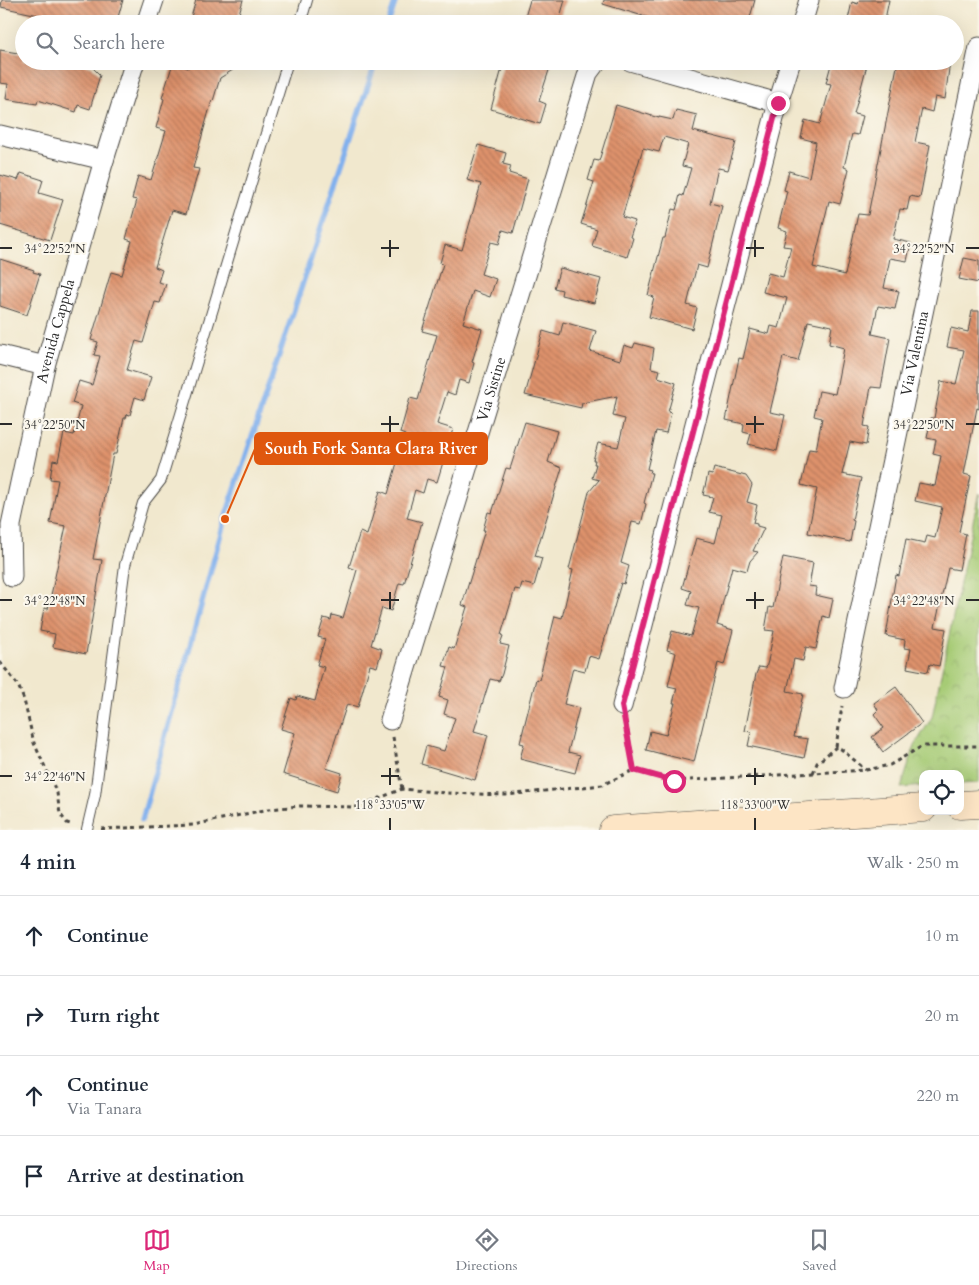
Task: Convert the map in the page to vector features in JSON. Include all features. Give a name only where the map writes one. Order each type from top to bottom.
[{"type":"main road","points":[[964,806],[979,804]]},
{"type":"main road","points":[[613,830],[919,808]]},
{"type":"street","points":[[149,15],[154,0]]},
{"type":"street","points":[[805,15],[809,0]]},
{"type":"street","name":"Via Valentina","points":[[844,688],[979,47]]},
{"type":"street","name":"Avenida Cappela","points":[[12,577],[11,525],[45,366],[104,160],[132,70]]},
{"type":"street","name":"Via Sistine","points":[[390,720],[590,70]]},
{"type":"street","points":[[662,70],[778,103]]},
{"type":"street","points":[[622,706],[778,103],[788,70]]},
{"type":"street","points":[[0,135],[104,160]]},
{"type":"street","points":[[0,355],[45,366]]},
{"type":"lane","points":[[303,15],[307,0]]},
{"type":"lane","points":[[87,829],[95,795],[125,565],[144,503],[161,480],[285,70]]},
{"type":"path","points":[[0,662],[18,685],[24,700],[34,743],[57,793],[60,814],[66,823],[87,829],[193,825],[269,808],[300,806],[356,807],[402,789],[506,795],[602,785],[634,770],[674,781],[866,770],[890,765],[924,746],[979,746]]},
{"type":"path","points":[[813,773],[817,763],[836,747],[844,688]]},
{"type":"path","points":[[622,706],[634,770]]},
{"type":"path","points":[[390,720],[402,789]]},
{"type":"path","points":[[836,747],[866,770]]},
{"type":"green space","points":[[979,493],[979,783],[964,784],[964,770],[919,770],[919,786],[901,788],[915,745],[932,717]]},
{"type":"building","points":[[2,0],[123,0],[119,15],[38,15],[1,7]]},
{"type":"building","points":[[196,0],[243,0],[239,15],[192,15]]},
{"type":"building","points":[[530,0],[565,0],[561,15],[526,15]]},
{"type":"building","points":[[604,0],[755,0],[751,15],[640,15],[603,4]]},
{"type":"building","points":[[859,0],[889,0],[886,15],[849,15],[852,2],[858,4]]},
{"type":"building","points":[[0,50],[15,52],[15,70],[95,70],[100,75],[90,109],[78,105],[76,112],[38,100],[37,104],[6,99],[8,84],[0,83]]},
{"type":"building","points":[[171,70],[233,70],[220,78],[212,100],[193,168],[199,169],[186,214],[172,210],[155,267],[162,270],[158,282],[166,284],[160,303],[155,302],[143,343],[136,341],[127,370],[151,377],[144,400],[135,397],[130,415],[127,414],[126,418],[124,418],[116,454],[113,454],[93,559],[102,560],[86,654],[53,647],[55,634],[40,631],[44,608],[48,609],[66,526],[50,523],[58,480],[50,479],[53,460],[58,461],[64,433],[74,435],[81,406],[72,403],[79,381],[92,385],[100,356],[94,355],[98,342],[91,340],[111,272],[122,275],[132,241],[126,239],[137,200],[132,199],[138,176],[151,180],[166,131],[156,128],[164,99],[162,98]]},
{"type":"building","points":[[502,70],[549,70],[539,101],[546,104],[540,124],[491,109]]},
{"type":"building","points":[[830,70],[866,70],[854,114],[863,116],[858,135],[852,134],[844,167],[849,169],[840,204],[829,201],[813,267],[845,275],[858,214],[868,215],[896,70],[949,70],[945,99],[935,97],[932,112],[922,109],[915,142],[930,145],[920,198],[910,196],[907,210],[900,209],[893,239],[911,243],[907,261],[890,258],[884,288],[899,291],[895,309],[878,306],[872,334],[890,338],[881,388],[871,387],[864,426],[869,427],[866,445],[850,442],[842,474],[861,478],[852,520],[854,521],[850,542],[808,533],[817,489],[801,485],[809,449],[816,450],[822,418],[814,416],[819,391],[835,394],[844,348],[829,344],[832,326],[808,321],[798,361],[783,357],[770,412],[785,415],[777,451],[748,444],[751,434],[743,432],[744,424],[726,420],[739,358],[743,359],[750,329],[769,334],[771,326],[779,328],[787,298],[763,292],[768,273],[783,277],[791,247],[783,246],[787,231],[778,228],[787,191],[784,190],[789,171],[809,177],[816,142],[801,138],[805,120],[820,124],[831,84],[826,83]]},
{"type":"building","points":[[616,105],[659,118],[673,120],[676,110],[697,115],[693,131],[736,142],[728,170],[718,168],[710,203],[722,206],[707,268],[697,265],[687,305],[697,308],[692,329],[649,317],[654,297],[648,295],[672,209],[676,210],[680,195],[683,196],[691,168],[682,166],[688,144],[664,137],[659,152],[643,148],[622,217],[635,221],[630,237],[633,238],[627,257],[592,246],[597,229],[581,224],[594,182],[588,180],[594,160],[599,161]]},
{"type":"building","points":[[478,145],[506,153],[503,164],[511,166],[509,173],[528,179],[513,233],[503,230],[499,244],[491,242],[481,274],[496,279],[490,297],[473,291],[463,323],[482,329],[472,362],[474,363],[469,383],[459,380],[455,395],[447,392],[437,424],[453,429],[437,482],[427,479],[423,493],[415,490],[407,518],[422,522],[404,584],[399,583],[391,611],[382,608],[371,645],[382,649],[377,667],[370,665],[358,707],[347,704],[326,768],[342,773],[337,791],[283,774],[295,733],[281,729],[291,698],[296,700],[297,696],[315,701],[324,667],[317,665],[325,639],[318,637],[324,618],[331,620],[332,615],[343,618],[357,570],[349,567],[360,532],[367,535],[380,491],[388,494],[405,435],[400,433],[410,398],[418,400],[437,335],[422,331],[443,264],[440,263],[445,245],[462,250],[481,184],[467,180]]},
{"type":"building","points":[[21,173],[43,180],[39,193],[63,200],[50,240],[0,225],[0,175],[18,180]]},
{"type":"building","points":[[964,258],[979,261],[979,283],[959,279]]},
{"type":"building","points":[[0,259],[34,270],[33,272],[40,274],[27,315],[0,306]]},
{"type":"building","points":[[560,268],[601,279],[594,303],[561,295],[562,290],[554,288]]},
{"type":"building","points":[[972,311],[979,311],[979,409],[977,408],[964,474],[971,476],[959,532],[966,534],[959,570],[948,568],[935,627],[946,629],[939,666],[930,664],[928,672],[907,668],[911,649],[904,648],[905,640],[886,636],[896,575],[899,576],[906,539],[925,543],[927,536],[935,538],[942,507],[915,501],[919,483],[935,486],[941,456],[933,454],[936,440],[927,438],[931,418],[934,418],[941,381],[956,384],[964,350],[947,347],[951,328],[968,332]]},
{"type":"building","points":[[563,322],[596,331],[590,351],[620,360],[624,345],[633,348],[635,343],[654,348],[651,368],[660,370],[658,377],[676,383],[668,412],[671,413],[666,433],[656,431],[647,469],[651,470],[650,473],[652,473],[641,524],[632,522],[621,563],[629,566],[624,584],[621,583],[599,659],[589,656],[585,671],[573,668],[564,704],[579,708],[568,752],[580,755],[575,773],[520,759],[524,744],[520,743],[536,679],[539,680],[555,616],[562,618],[573,570],[569,569],[589,492],[599,480],[592,478],[596,464],[594,464],[595,460],[593,460],[598,443],[618,447],[625,419],[613,416],[617,396],[582,403],[581,408],[525,395],[543,331],[560,336]]},
{"type":"building","points":[[525,422],[557,431],[548,462],[562,468],[535,556],[542,558],[534,586],[522,583],[520,590],[515,589],[501,635],[503,636],[500,644],[509,646],[502,674],[499,681],[490,679],[474,731],[488,735],[475,780],[421,764],[426,746],[444,751],[455,718],[444,714],[448,700],[439,697],[448,667],[443,666],[449,647],[454,649],[467,607],[462,605],[485,530],[483,530],[488,512],[492,513],[506,468],[510,469]]},
{"type":"building","points":[[714,468],[746,476],[752,485],[747,502],[757,505],[753,523],[764,528],[753,551],[758,552],[750,561],[747,571],[732,567],[717,625],[733,630],[724,665],[718,663],[694,762],[646,750],[650,731],[666,735],[675,703],[673,703],[677,688],[668,686],[676,653],[667,650],[672,631],[691,636],[699,608],[687,605],[691,591],[682,588],[696,538],[715,543],[722,515],[709,512],[713,497],[703,495],[708,474],[712,475]]},
{"type":"building","points":[[783,557],[813,563],[809,586],[816,587],[815,595],[833,599],[829,618],[823,616],[816,649],[806,647],[803,661],[794,659],[787,691],[803,694],[794,737],[808,739],[804,758],[748,746],[751,732],[745,731],[756,674],[759,667],[766,668],[768,661],[774,631],[765,630],[769,607],[773,608]]},
{"type":"building","points":[[896,687],[922,723],[883,752],[872,737],[884,728],[874,714],[878,710],[874,703]]},
{"type":"waterway","points":[[391,15],[396,0]]},
{"type":"waterway","points":[[142,820],[225,519],[373,70]]},
{"type":"place","name":"South Fork Santa Clara River","points":[[225,519]]},
{"type":"route","points":[[674,781],[634,770],[622,706],[778,103]]}]
